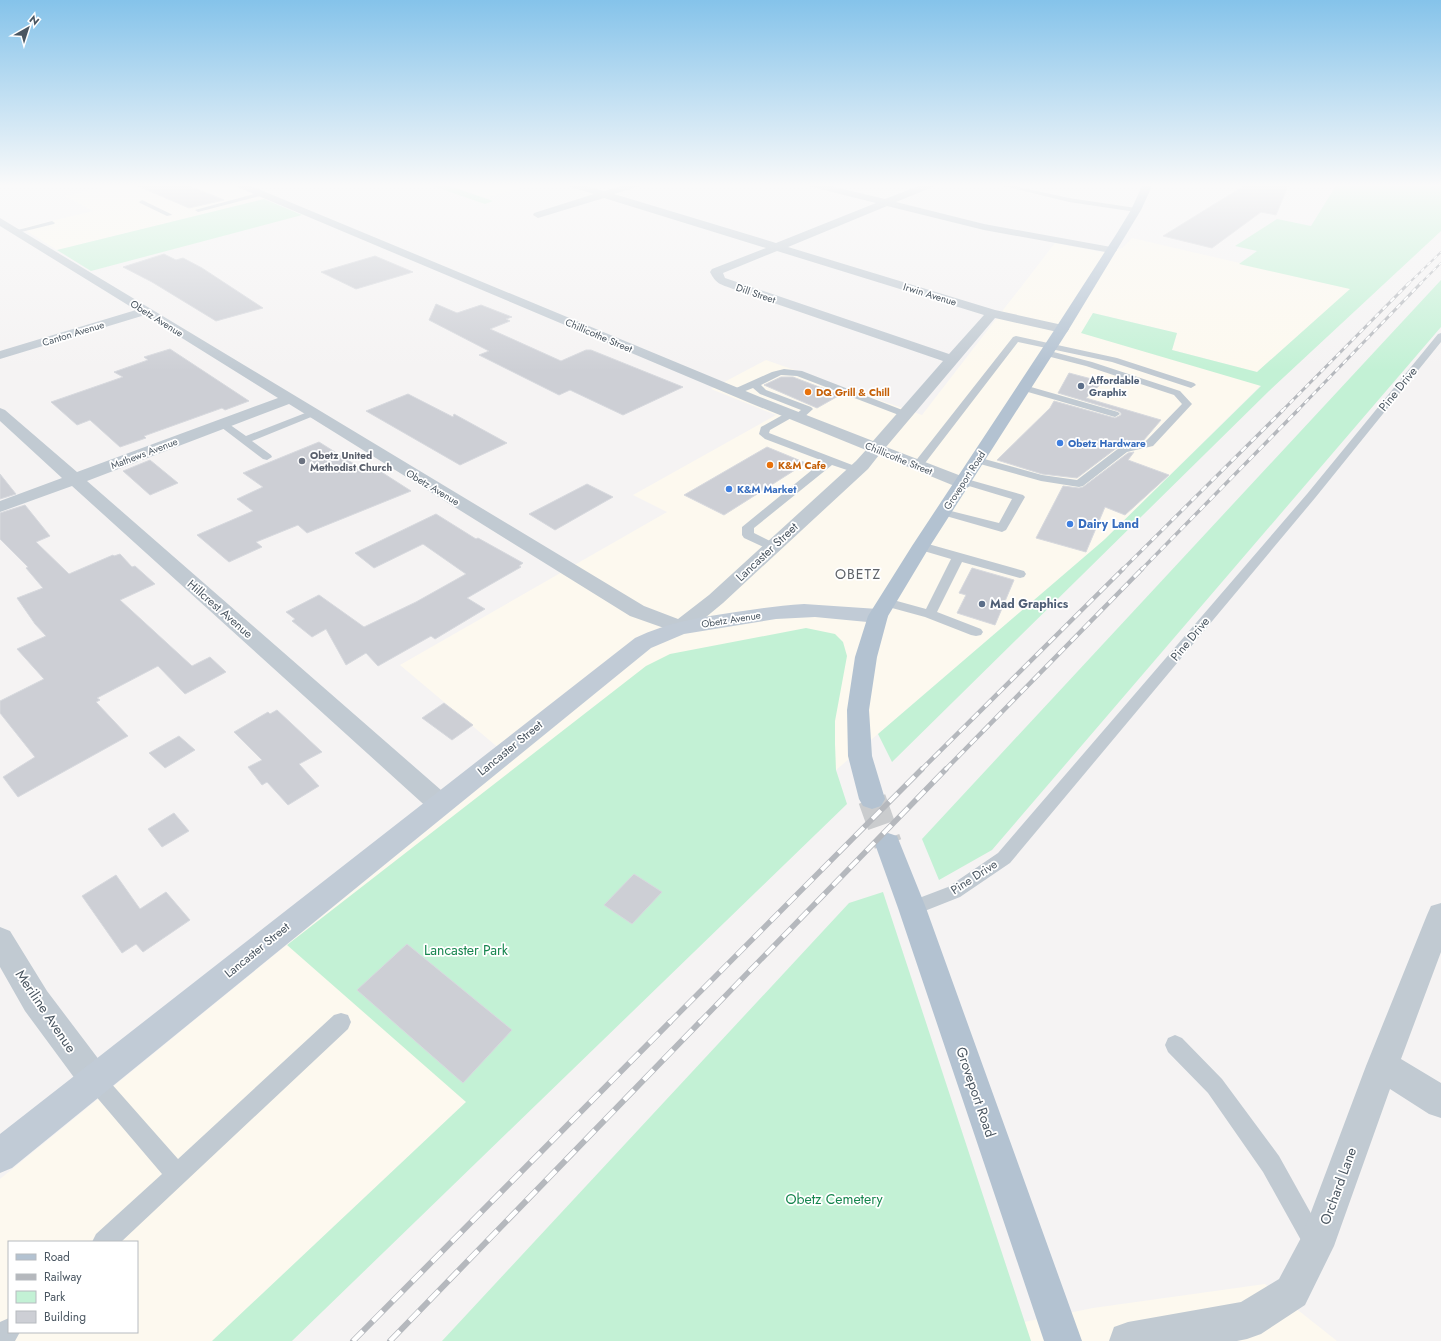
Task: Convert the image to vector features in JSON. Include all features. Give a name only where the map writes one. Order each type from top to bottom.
[{"type":"main road","name":"Groveport Road","points":[[872,799],[860,756],[858,710],[866,657],[882,609],[1114,247]]},
{"type":"main road","name":"Groveport Road","points":[[888,844],[912,908],[1063,1341]]},
{"type":"street","name":"Obetz Avenue","points":[[42,247],[637,611],[681,627],[763,614],[793,611],[882,609]]},
{"type":"street","name":"Chillicothe Street","points":[[387,247],[734,392],[963,482]]},
{"type":"street","name":"Irwin Avenue","points":[[777,247],[992,313],[1062,329]]},
{"type":"street","name":"Dill Street","points":[[777,247],[716,272],[720,280],[953,360]]},
{"type":"street","points":[[1093,247],[1112,250]]},
{"type":"street","name":"Canton Avenue","points":[[0,355],[146,311]]},
{"type":"street","name":"Lancaster Street","points":[[0,1156],[638,646],[657,636],[681,627],[716,599],[877,449],[992,313]]},
{"type":"street","name":"Mathews Avenue","points":[[0,507],[289,399]]},
{"type":"street","name":"Hillcrest Avenue","points":[[0,413],[440,804]]},
{"type":"street","name":"Orchard Lane","points":[[1128,1341],[1247,1320],[1292,1292],[1316,1246],[1382,1066],[1441,915]]},
{"type":"street","name":"Meriline Avenue","points":[[0,940],[36,1001],[95,1080]]},
{"type":"street","points":[[1382,1066],[1441,1102]]},
{"type":"lane","name":"Pine Drive","points":[[912,908],[954,892],[1004,858],[1311,496],[1441,336]]},
{"type":"lane","points":[[918,465],[1016,339],[1176,393],[1187,404],[1149,444],[1123,450],[1079,484],[1041,478],[977,460]]},
{"type":"lane","points":[[1049,349],[1114,360],[1191,385]]},
{"type":"lane","points":[[734,392],[780,372],[799,373],[907,414]]},
{"type":"lane","points":[[754,384],[763,392],[808,409],[765,429],[764,434],[769,438],[856,470]]},
{"type":"lane","points":[[1024,388],[1115,414]]},
{"type":"lane","points":[[245,440],[313,413]]},
{"type":"lane","points":[[222,424],[268,457]]},
{"type":"lane","points":[[772,547],[748,535],[748,527],[830,461]]},
{"type":"lane","points":[[943,512],[1002,528],[1019,497],[963,482]]},
{"type":"lane","points":[[921,546],[1020,574]]},
{"type":"lane","points":[[930,614],[958,557]]},
{"type":"lane","points":[[882,609],[930,614],[976,632]]},
{"type":"lane","points":[[105,1241],[341,1022]]},
{"type":"lane","points":[[1175,1045],[1216,1086],[1271,1164],[1316,1246]]},
{"type":"lane","points":[[95,1080],[177,1175]]},
{"type":"lane","points":[[0,1338],[8,1331]]},
{"type":"shaded area","points":[[52,247],[71,247],[57,250]]},
{"type":"shaded area","points":[[1052,247],[1073,247],[1101,252],[1123,247],[1169,247],[1351,289],[1257,372],[1172,350],[1177,333],[1093,313],[1082,333],[1261,385],[1104,540],[836,770],[466,1102],[212,1341],[0,1341],[0,1179],[513,760],[400,665],[667,512],[633,495],[776,415],[711,389],[766,360],[922,415]]},
{"type":"shaded area","points":[[1265,1284],[1337,1341],[1031,1341],[1024,1322],[1093,1308]]},
{"type":"green space","points":[[71,247],[183,247],[91,271],[57,250]]},
{"type":"green space","points":[[1238,247],[1424,247],[1269,391],[892,762],[878,734],[1104,540],[1261,386],[1081,333],[1093,313],[1177,333],[1172,350],[1257,372],[1350,289],[1239,264],[1257,251]]},
{"type":"green space","points":[[1441,280],[1441,327],[992,850],[939,880],[922,839]]},
{"type":"green space","name":"Lancaster Park","points":[[806,628],[835,634],[843,642],[847,656],[835,721],[835,744],[836,770],[847,804],[292,1341],[212,1341],[466,1102],[287,945],[646,666],[670,654]]},
{"type":"green space","name":"Obetz Cemetery","points":[[883,892],[1031,1341],[442,1341],[849,903]]},
{"type":"building","points":[[164,254],[176,260],[183,258],[202,268],[263,308],[216,321],[152,282],[123,267]]},
{"type":"building","points":[[375,256],[413,272],[356,289],[321,272]]},
{"type":"building","points":[[436,304],[457,313],[481,305],[512,317],[506,319],[510,321],[490,329],[561,361],[586,350],[591,350],[683,387],[623,415],[570,390],[559,395],[479,355],[489,351],[429,320]]},
{"type":"building","points":[[170,349],[249,401],[225,410],[222,408],[144,436],[146,438],[120,447],[90,420],[77,425],[51,402],[123,377],[114,372],[148,360],[144,357]]},
{"type":"building","points":[[1069,373],[1103,382],[1086,398],[1161,420],[1143,441],[1118,447],[1077,478],[1042,474],[997,460],[1050,408],[1054,401],[1115,418],[1121,415],[1118,411],[1058,393]]},
{"type":"building","name":"DQ Grill & Chill","points":[[781,377],[793,377],[840,395],[817,408],[764,385]]},
{"type":"building","points":[[408,394],[453,417],[454,414],[507,443],[460,465],[366,411]]},
{"type":"building","points":[[319,442],[362,469],[372,466],[411,491],[307,533],[298,525],[256,542],[262,547],[229,562],[197,535],[253,511],[237,499],[263,487],[243,473]]},
{"type":"building","name":"K&M Market","points":[[767,447],[806,463],[724,515],[684,495]]},
{"type":"building","points":[[1134,452],[1128,460],[1169,475],[1125,515],[1105,507],[1086,552],[1036,538],[1063,486],[1083,487],[1128,453]]},
{"type":"building","points":[[150,460],[178,483],[150,495],[123,471]]},
{"type":"building","points":[[0,474],[16,494],[0,499]]},
{"type":"building","points":[[587,484],[613,497],[555,530],[529,514]]},
{"type":"building","points":[[25,505],[50,536],[36,542],[69,574],[113,555],[120,554],[132,567],[135,566],[155,584],[120,600],[192,666],[210,657],[226,672],[185,694],[158,666],[97,698],[100,700],[96,702],[128,736],[18,797],[3,777],[35,757],[0,713],[0,701],[44,679],[17,649],[46,636],[35,624],[17,598],[43,588],[26,568],[28,567],[0,539],[0,513]]},
{"type":"building","points":[[436,514],[476,539],[478,538],[523,563],[519,566],[521,567],[467,598],[485,609],[435,639],[431,636],[378,666],[366,653],[346,665],[326,629],[312,637],[292,621],[295,619],[286,612],[319,595],[364,627],[416,602],[466,574],[423,544],[374,568],[355,553]]},
{"type":"building","name":"Mad Graphics","points":[[972,568],[1014,580],[995,625],[957,613],[966,595],[959,593]]},
{"type":"building","points":[[444,703],[473,725],[452,740],[422,718]]},
{"type":"building","points":[[277,710],[322,752],[299,764],[319,786],[288,805],[267,782],[262,785],[248,767],[262,760],[234,732],[268,712],[270,714]]},
{"type":"building","points":[[179,736],[195,750],[165,768],[149,753]]},
{"type":"building","points":[[174,813],[189,831],[162,847],[148,829]]},
{"type":"building","points":[[634,874],[662,892],[632,924],[604,905]]},
{"type":"building","points":[[116,875],[140,909],[166,892],[190,920],[143,952],[136,944],[122,953],[82,896]]},
{"type":"building","points":[[407,944],[512,1030],[463,1083],[357,990]]},
{"type":"tunnel","points":[[872,799],[888,844]]},
{"type":"railway","points":[[1408,284],[1441,252]]},
{"type":"railway","points":[[1421,283],[1441,263]]},
{"type":"railway","points":[[1297,411],[1421,283]]},
{"type":"railway","points":[[1282,411],[1408,284]]},
{"type":"railway","points":[[1141,570],[1298,410]]},
{"type":"railway","points":[[1122,570],[1282,411]]},
{"type":"railway","points":[[921,770],[1123,569]]},
{"type":"railway","points":[[945,770],[1142,569]]},
{"type":"railway","points":[[699,1023],[946,769]]},
{"type":"railway","points":[[669,1023],[921,770]]},
{"type":"railway","points":[[353,1341],[670,1022]]},
{"type":"railway","points":[[390,1341],[700,1022]]},
{"type":"place","name":"Affordable Graphix","points":[[1081,386]]},
{"type":"place","name":"DQ Grill & Chill","points":[[808,392]]},
{"type":"place","name":"Obetz Hardware","points":[[1060,443]]},
{"type":"place","name":"Obetz United Methodist Church","points":[[302,461]]},
{"type":"place","name":"K&M Cafe","points":[[770,465]]},
{"type":"place","name":"K&M Market","points":[[729,489]]},
{"type":"place","name":"Dairy Land","points":[[1070,524]]},
{"type":"place","name":"Mad Graphics","points":[[982,604]]},
{"type":"district","name":"OBETZ","points":[[858,574]]}]
